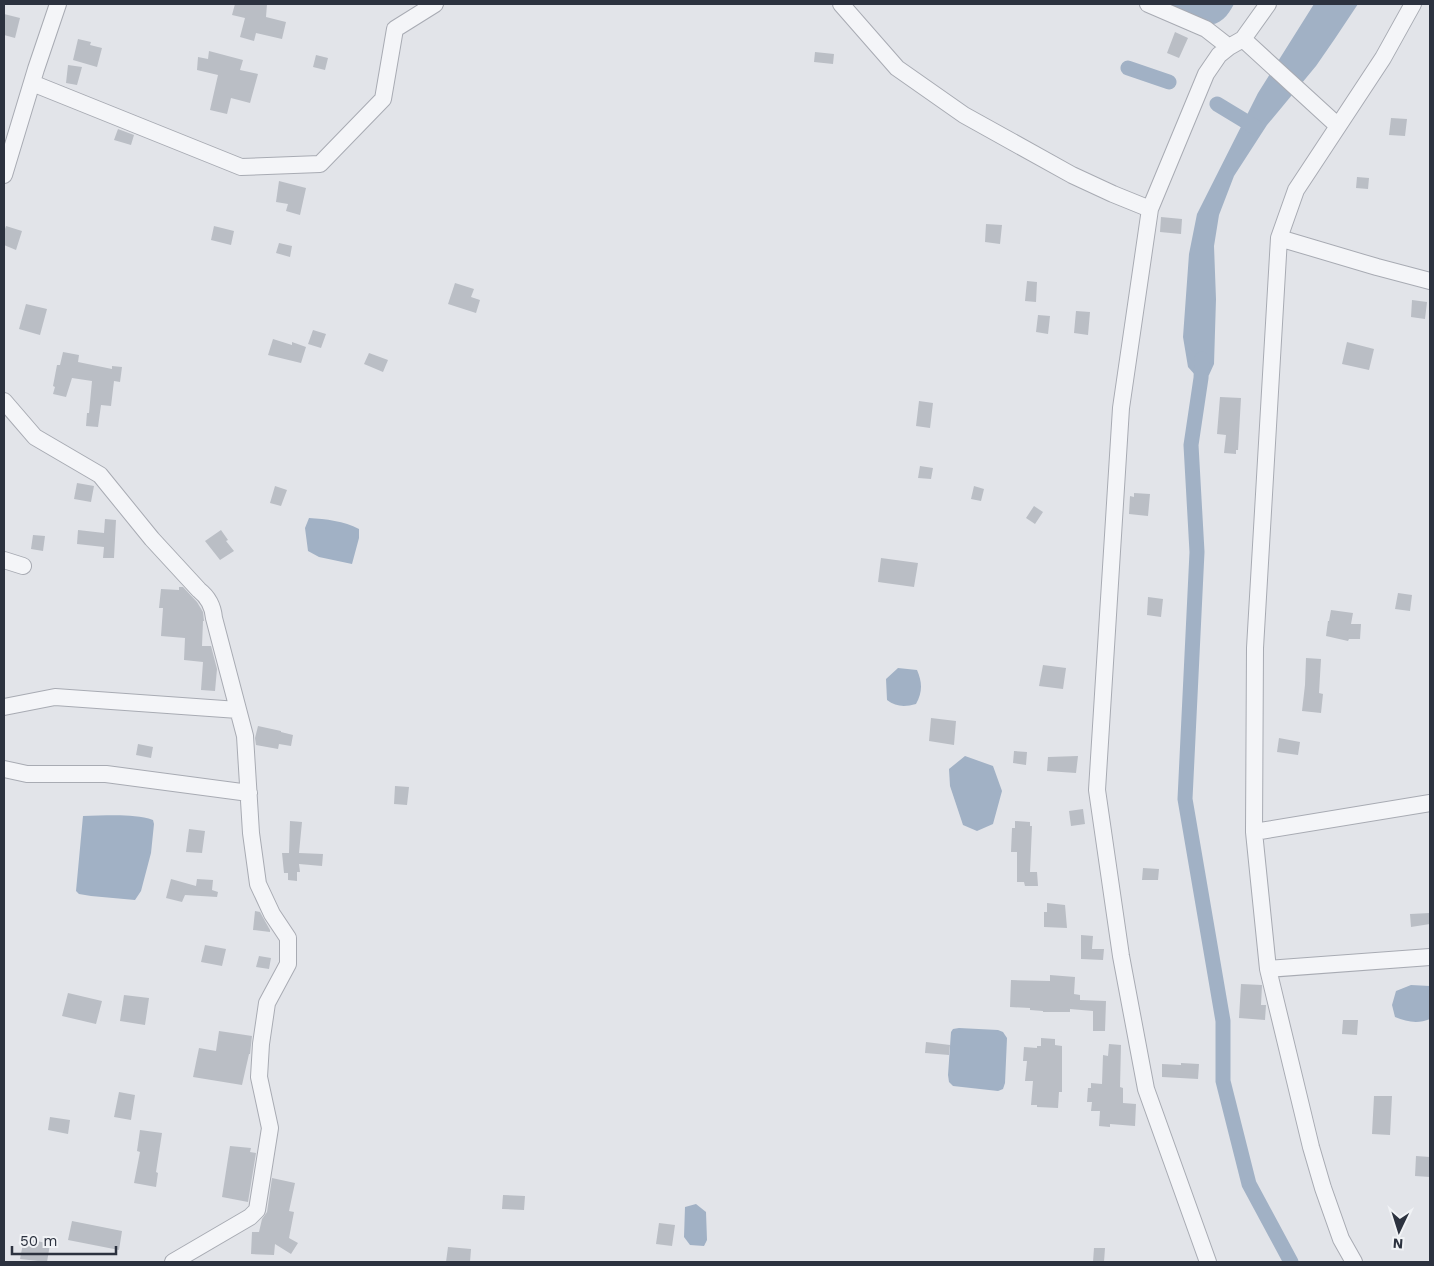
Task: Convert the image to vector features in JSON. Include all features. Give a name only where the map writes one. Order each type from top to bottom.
[{"type":"street","points":[[4,176],[58,4]]},
{"type":"street","points":[[32,83],[241,167],[320,164],[383,99],[395,29],[435,4]]},
{"type":"street","points":[[840,4],[897,68],[964,115],[1072,175],[1150,209]]},
{"type":"street","points":[[1148,4],[1236,43],[1338,126]]},
{"type":"street","points":[[1208,1262],[1146,1089],[1121,956],[1097,790],[1121,408],[1150,209],[1206,74],[1219,56],[1236,43],[1268,4]]},
{"type":"street","points":[[1354,1262],[1341,1239],[1323,1188],[1311,1147],[1268,969],[1254,832],[1255,648],[1279,238],[1296,190],[1383,58],[1413,4]]},
{"type":"street","points":[[1279,238],[1430,281]]},
{"type":"street","points":[[4,401],[35,437],[100,475],[152,540],[206,596],[214,610],[214,618],[246,736],[251,832],[258,884],[272,914],[288,938],[288,964],[268,1004],[261,1044],[258,1077],[270,1128],[257,1210],[250,1217],[173,1262]]},
{"type":"street","points":[[4,560],[23,566]]},
{"type":"street","points":[[4,708],[55,697],[238,710]]},
{"type":"street","points":[[4,769],[27,774],[106,774],[249,793]]},
{"type":"street","points":[[1254,832],[1430,803]]},
{"type":"street","points":[[1268,969],[1430,957]]},
{"type":"water","points":[[1155,4],[1234,4],[1223,19],[1212,25],[1207,25]]},
{"type":"water","points":[[1314,4],[1358,4],[1316,66],[1267,125],[1234,176],[1219,215],[1214,246],[1216,299],[1214,364],[1209,375],[1201,378],[1196,376],[1188,367],[1183,337],[1189,254],[1197,214],[1258,93]]},
{"type":"water","points":[[309,518],[335,521],[359,529],[359,538],[352,564],[319,557],[308,551],[305,528]]},
{"type":"water","points":[[898,668],[917,670],[921,687],[916,704],[901,706],[887,700],[886,679]]},
{"type":"water","points":[[965,756],[993,766],[1002,791],[993,824],[977,831],[963,825],[950,786],[949,769]]},
{"type":"water","points":[[83,816],[127,816],[153,820],[151,853],[141,891],[135,900],[91,896],[79,894],[76,891]]},
{"type":"water","points":[[1411,985],[1430,986],[1430,1019],[1412,1022],[1395,1017],[1392,1005],[1396,991]]},
{"type":"water","points":[[953,1029],[998,1030],[1003,1032],[1007,1038],[1005,1083],[1003,1089],[998,1091],[953,1086],[949,1082],[951,1032]]},
{"type":"water","points":[[696,1204],[706,1212],[707,1240],[704,1246],[690,1245],[684,1237],[685,1207]]},
{"type":"building","points":[[235,4],[267,4],[266,17],[286,22],[282,39],[256,33],[254,41],[240,37],[245,18],[232,15]]},
{"type":"building","points":[[4,14],[20,18],[15,38],[4,35]]},
{"type":"building","points":[[1175,32],[1188,38],[1179,58],[1167,53]]},
{"type":"building","points":[[78,39],[91,42],[90,45],[102,48],[97,67],[73,60]]},
{"type":"building","points":[[209,51],[243,60],[240,70],[258,74],[250,103],[231,98],[227,114],[210,110],[218,75],[197,70],[198,57],[208,59]]},
{"type":"building","points":[[815,52],[834,54],[833,64],[814,62]]},
{"type":"building","points":[[316,55],[328,58],[325,70],[313,67]]},
{"type":"building","points":[[68,65],[82,67],[77,85],[66,83]]},
{"type":"building","points":[[1391,118],[1407,119],[1405,136],[1389,135]]},
{"type":"building","points":[[118,129],[134,135],[131,145],[114,140]]},
{"type":"building","points":[[1357,177],[1369,178],[1368,189],[1356,188]]},
{"type":"building","points":[[279,181],[306,188],[300,215],[286,211],[288,204],[276,202]]},
{"type":"building","points":[[1161,217],[1182,219],[1181,234],[1160,232]]},
{"type":"building","points":[[986,224],[1002,225],[1000,244],[985,242]]},
{"type":"building","points":[[6,226],[22,231],[16,250],[4,245]]},
{"type":"building","points":[[214,226],[234,231],[231,245],[211,240]]},
{"type":"building","points":[[279,243],[292,246],[290,257],[276,253]]},
{"type":"building","points":[[1027,281],[1037,282],[1036,302],[1025,301]]},
{"type":"building","points":[[455,283],[474,289],[471,297],[480,300],[476,313],[448,304]]},
{"type":"building","points":[[1412,300],[1427,302],[1425,319],[1411,317]]},
{"type":"building","points":[[26,304],[47,309],[40,335],[19,329]]},
{"type":"building","points":[[1076,311],[1090,312],[1088,335],[1074,333]]},
{"type":"building","points":[[1038,315],[1050,316],[1048,334],[1036,332]]},
{"type":"building","points":[[313,330],[326,334],[321,348],[308,344]]},
{"type":"building","points":[[273,339],[292,345],[292,342],[306,347],[301,363],[268,355]]},
{"type":"building","points":[[1347,342],[1374,349],[1369,370],[1342,364]]},
{"type":"building","points":[[63,352],[79,355],[78,362],[112,369],[112,366],[122,367],[120,382],[114,381],[111,406],[101,405],[98,427],[86,426],[92,381],[72,378],[66,397],[53,394],[57,365],[60,365]]},
{"type":"building","points":[[369,353],[388,360],[383,372],[364,364]]},
{"type":"building","points":[[1220,397],[1241,398],[1238,450],[1236,450],[1236,454],[1224,453],[1226,435],[1217,434]]},
{"type":"building","points":[[919,401],[933,403],[930,428],[916,426]]},
{"type":"building","points":[[920,466],[933,468],[931,479],[918,478]]},
{"type":"building","points":[[77,483],[94,486],[91,502],[74,499]]},
{"type":"building","points":[[275,486],[287,490],[281,506],[270,503]]},
{"type":"building","points":[[974,486],[984,489],[981,501],[971,499]]},
{"type":"building","points":[[1134,493],[1150,494],[1148,516],[1129,514],[1130,496],[1134,497]]},
{"type":"building","points":[[1034,506],[1043,512],[1035,524],[1026,518]]},
{"type":"building","points":[[105,519],[116,520],[114,558],[103,558],[104,547],[77,544],[78,530],[104,533]]},
{"type":"building","points":[[221,530],[228,540],[226,541],[234,551],[220,560],[205,541]]},
{"type":"building","points":[[33,535],[45,536],[43,551],[31,549]]},
{"type":"building","points":[[881,558],[918,563],[914,587],[878,582]]},
{"type":"building","points":[[179,587],[183,587],[197,602],[203,612],[202,646],[211,646],[217,669],[215,691],[201,690],[203,662],[184,660],[185,638],[161,636],[163,608],[159,608],[161,589],[179,590]]},
{"type":"building","points":[[1398,593],[1412,595],[1410,611],[1395,609]]},
{"type":"building","points":[[1148,597],[1163,599],[1161,617],[1147,615]]},
{"type":"building","points":[[1331,610],[1353,613],[1351,624],[1361,624],[1360,639],[1349,639],[1348,641],[1326,636]]},
{"type":"building","points":[[1306,658],[1321,659],[1319,693],[1323,694],[1321,713],[1302,711]]},
{"type":"building","points":[[1043,665],[1066,668],[1063,689],[1039,686]]},
{"type":"building","points":[[931,718],[956,721],[954,745],[929,741]]},
{"type":"building","points":[[258,726],[293,735],[291,746],[279,744],[278,749],[256,745],[255,738]]},
{"type":"building","points":[[1279,738],[1300,742],[1298,755],[1277,752]]},
{"type":"building","points":[[138,744],[153,747],[151,758],[136,755]]},
{"type":"building","points":[[1014,751],[1027,752],[1026,765],[1013,763]]},
{"type":"building","points":[[1078,756],[1076,773],[1047,771],[1048,757]]},
{"type":"building","points":[[395,786],[409,787],[407,805],[394,804]]},
{"type":"building","points":[[1083,809],[1085,824],[1071,826],[1069,811]]},
{"type":"building","points":[[290,821],[302,822],[299,853],[323,854],[322,866],[299,864],[300,872],[297,872],[297,881],[288,880],[288,873],[284,873],[282,853],[289,853]]},
{"type":"building","points":[[1015,821],[1030,822],[1030,826],[1032,826],[1030,872],[1037,872],[1038,886],[1025,886],[1024,882],[1017,882],[1017,852],[1011,852],[1012,828],[1015,828]]},
{"type":"building","points":[[189,829],[205,831],[202,853],[186,852]]},
{"type":"building","points":[[1143,868],[1159,869],[1158,880],[1142,880]]},
{"type":"building","points":[[171,879],[196,886],[197,879],[213,880],[212,890],[218,892],[217,897],[185,895],[182,902],[166,898]]},
{"type":"building","points":[[1047,903],[1065,905],[1067,928],[1044,927],[1044,912],[1047,912]]},
{"type":"building","points":[[255,911],[260,912],[270,932],[253,930]]},
{"type":"building","points":[[1430,913],[1430,924],[1411,927],[1410,914]]},
{"type":"building","points":[[1081,935],[1093,936],[1092,949],[1104,949],[1103,960],[1081,959]]},
{"type":"building","points":[[205,945],[226,949],[222,966],[201,962]]},
{"type":"building","points":[[259,956],[271,958],[269,969],[256,967]]},
{"type":"building","points":[[1050,975],[1075,977],[1074,994],[1080,995],[1080,1000],[1106,1001],[1105,1031],[1093,1031],[1093,1011],[1070,1009],[1070,1012],[1043,1012],[1030,1010],[1030,1008],[1010,1007],[1011,980],[1050,981]]},
{"type":"building","points":[[1241,984],[1262,985],[1261,1005],[1266,1005],[1265,1020],[1239,1018]]},
{"type":"building","points":[[68,993],[102,1001],[96,1024],[62,1016]]},
{"type":"building","points":[[124,995],[149,998],[145,1025],[120,1021]]},
{"type":"building","points":[[1343,1020],[1358,1020],[1357,1035],[1342,1034]]},
{"type":"building","points":[[219,1031],[252,1036],[250,1054],[242,1085],[193,1077],[199,1048],[216,1051]]},
{"type":"building","points":[[1041,1038],[1055,1039],[1055,1045],[1062,1046],[1062,1092],[1059,1092],[1058,1108],[1031,1105],[1033,1081],[1025,1081],[1027,1061],[1023,1061],[1024,1047],[1037,1048],[1037,1046],[1041,1046]]},
{"type":"building","points":[[926,1042],[950,1045],[949,1055],[925,1053]]},
{"type":"building","points":[[1109,1044],[1121,1045],[1120,1087],[1123,1088],[1123,1103],[1136,1104],[1135,1126],[1110,1124],[1110,1127],[1099,1126],[1100,1111],[1091,1111],[1092,1102],[1087,1102],[1088,1088],[1091,1088],[1091,1083],[1102,1084],[1103,1055],[1108,1056]]},
{"type":"building","points":[[1181,1063],[1199,1064],[1198,1079],[1162,1077],[1162,1064],[1181,1065]]},
{"type":"building","points":[[119,1092],[135,1095],[131,1120],[114,1117]]},
{"type":"building","points":[[1374,1096],[1392,1096],[1390,1135],[1372,1134]]},
{"type":"building","points":[[50,1117],[70,1120],[68,1134],[48,1130]]},
{"type":"building","points":[[140,1130],[162,1133],[156,1172],[158,1173],[156,1187],[134,1183],[140,1152],[137,1151]]},
{"type":"building","points":[[230,1146],[251,1148],[250,1152],[256,1153],[248,1202],[222,1197]]},
{"type":"building","points":[[1416,1156],[1430,1157],[1430,1177],[1415,1176]]},
{"type":"building","points":[[272,1178],[295,1183],[289,1211],[294,1212],[289,1238],[298,1243],[291,1254],[275,1244],[274,1255],[251,1254],[252,1232],[259,1232],[262,1219],[267,1212]]},
{"type":"building","points":[[503,1195],[525,1196],[524,1210],[502,1209]]},
{"type":"building","points":[[72,1221],[122,1231],[119,1250],[68,1240]]},
{"type":"building","points":[[659,1223],[675,1225],[672,1246],[656,1244]]},
{"type":"building","points":[[24,1238],[50,1244],[47,1262],[20,1259]]},
{"type":"building","points":[[448,1247],[471,1249],[470,1262],[446,1262]]},
{"type":"building","points":[[1094,1248],[1105,1248],[1104,1262],[1093,1262]]},
{"type":"waterway","points":[[1128,68],[1169,82]]},
{"type":"waterway","points":[[1217,104],[1255,127]]},
{"type":"waterway","points":[[1202,359],[1191,445],[1197,552],[1185,799],[1223,1021],[1223,1081],[1249,1184],[1291,1262]]}]
